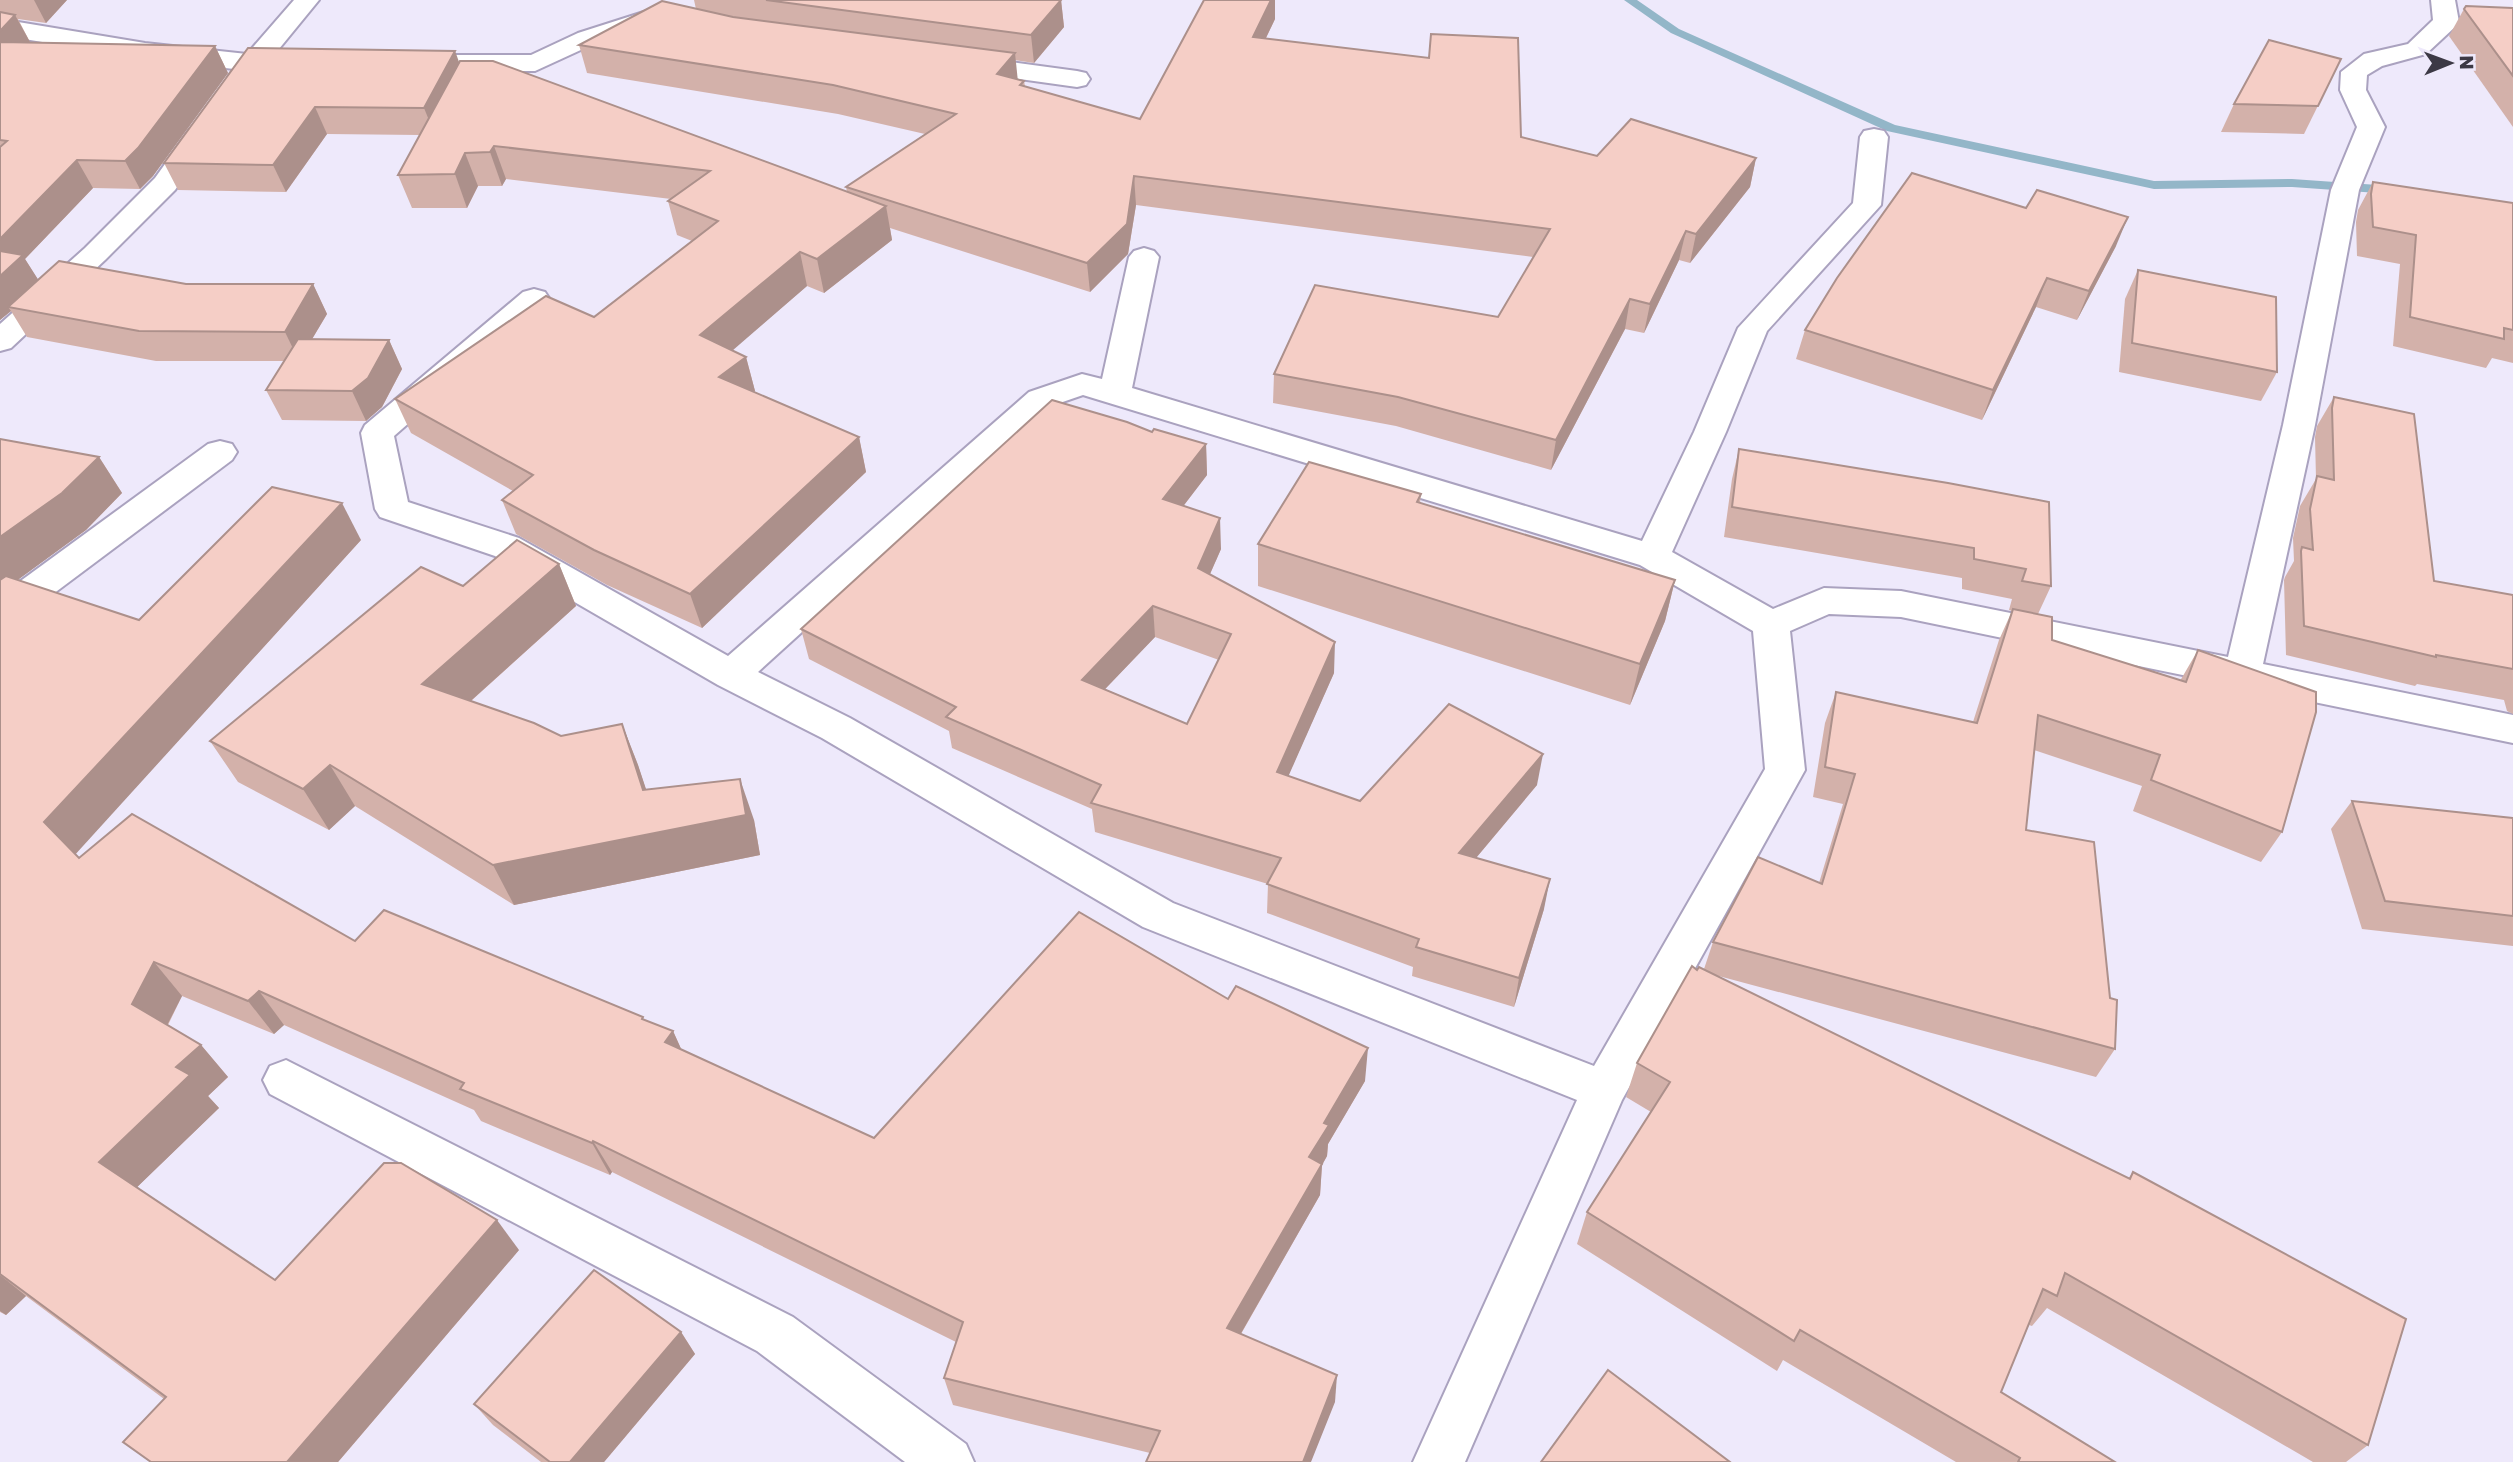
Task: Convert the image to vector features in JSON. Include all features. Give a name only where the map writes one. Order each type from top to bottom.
[{"type":"street","points":[[0,341],[95,254],[165,184],[251,64],[307,0]]},
{"type":"street","points":[[2242,675],[2299,425],[2345,190],[2371,127],[2353,90],[2354,72],[2373,60],[2417,49],[2446,22],[2443,0]]},
{"type":"street","points":[[426,63],[535,63],[587,38],[656,16],[680,21]]},
{"type":"street","points":[[0,27],[251,64],[318,63]]},
{"type":"street","points":[[943,61],[1077,79]]},
{"type":"street","points":[[1652,556],[1710,432],[1753,328],[1867,205],[1874,137]]},
{"type":"street","points":[[1115,393],[1144,257]]},
{"type":"street","points":[[534,298],[377,433],[392,509],[507,547],[730,675],[836,728],[1158,915],[1604,1090]]},
{"type":"street","points":[[730,675],[1040,399],[1082,384],[1652,556],[1771,625]]},
{"type":"street","points":[[0,615],[220,452]]},
{"type":"street","points":[[1771,625],[1824,601],[1901,604],[2513,730]]},
{"type":"street","points":[[1439,1462],[1604,1090],[1785,770],[1771,625]]},
{"type":"street","points":[[286,1080],[775,1334],[948,1462]]},
{"type":"building","points":[[766,0],[1061,0],[1031,35]]},
{"type":"building","points":[[1204,0],[1271,0],[1253,37],[1429,58],[1431,34],[1518,38],[1521,137],[1597,156],[1631,119],[1756,158],[1696,234],[1686,231],[1650,304],[1630,299],[1556,440],[1398,397],[1274,374],[1315,285],[1498,317],[1550,229],[1134,176],[1127,224],[1087,263],[846,187],[956,114],[833,85],[579,45],[662,1],[733,17],[1015,53],[997,74],[1024,81],[1020,85],[1140,119]]},
{"type":"building","points":[[2466,6],[2513,8],[2513,76],[2464,9]]},
{"type":"building","points":[[0,12],[15,15],[0,31]]},
{"type":"building","points":[[2269,40],[2341,59],[2318,106],[2234,104]]},
{"type":"building","points":[[0,42],[215,46],[138,148],[125,161],[77,160],[0,239],[0,147],[7,141],[0,140]]},
{"type":"building","points":[[248,48],[455,51],[424,108],[315,107],[273,165],[164,163]]},
{"type":"building","points":[[460,61],[493,61],[886,206],[817,259],[800,252],[700,335],[746,357],[719,377],[859,437],[690,594],[594,550],[502,500],[533,475],[395,399],[546,296],[594,317],[718,221],[668,201],[710,171],[494,146],[490,152],[465,153],[455,174],[398,175]]},
{"type":"building","points":[[1912,173],[2026,208],[2037,190],[2128,217],[2089,291],[2047,278],[1993,390],[1805,330],[1837,278]]},
{"type":"building","points":[[2373,182],[2513,203],[2513,330],[2504,328],[2504,339],[2410,317],[2416,235],[2373,227]]},
{"type":"building","points":[[0,251],[23,255],[0,276]]},
{"type":"building","points":[[59,261],[186,284],[313,284],[285,332],[139,331],[8,307]]},
{"type":"building","points":[[2138,270],[2276,297],[2277,372],[2132,343]]},
{"type":"building","points":[[298,339],[389,340],[368,378],[352,391],[266,390]]},
{"type":"building","points":[[2334,397],[2414,414],[2434,581],[2513,595],[2513,669],[2436,657],[2304,626],[2301,551],[2302,547],[2313,550],[2310,509],[2317,476],[2334,480]]},
{"type":"building","points":[[1052,400],[1152,432],[1154,429],[1206,444],[1163,499],[1220,518],[1198,568],[1335,642],[1277,772],[1360,801],[1449,704],[1543,754],[1459,853],[1550,879],[1519,978],[1416,947],[1419,939],[1267,884],[1281,858],[1091,803],[1101,785],[946,717],[956,707],[801,629]],"holes":[[[1153,606],[1231,634],[1187,724],[1082,680]]]},
{"type":"building","points":[[0,439],[99,457],[62,493],[0,537]]},
{"type":"building","points":[[1739,449],[2049,502],[2051,586],[2022,581],[2026,569],[1974,559],[1974,548],[1732,507]]},
{"type":"building","points":[[1309,462],[1421,494],[1417,502],[1675,580],[1640,664],[1258,544]]},
{"type":"building","points":[[272,487],[342,503],[44,822],[79,858],[132,814],[355,941],[384,910],[643,1017],[642,1019],[673,1031],[665,1042],[874,1138],[1079,912],[1228,999],[1236,986],[1368,1048],[1324,1123],[1329,1125],[1309,1157],[1322,1164],[1227,1328],[1337,1375],[1303,1462],[1146,1462],[1160,1431],[944,1378],[963,1322],[593,1141],[592,1143],[460,1089],[464,1083],[259,991],[248,1001],[154,962],[132,1004],[201,1045],[176,1067],[190,1075],[99,1162],[275,1280],[384,1163],[401,1163],[497,1220],[287,1462],[151,1462],[123,1442],[166,1397],[0,1274],[0,580],[6,576],[139,620]]},
{"type":"building","points":[[517,540],[559,564],[422,684],[534,723],[561,736],[622,724],[643,790],[740,779],[746,815],[493,865],[330,765],[303,789],[210,741],[421,567],[463,586]]},
{"type":"building","points":[[2013,609],[2052,617],[2052,640],[2186,682],[2198,650],[2316,692],[2316,712],[2282,832],[2151,780],[2160,755],[2038,715],[2026,830],[2094,842],[2110,998],[2117,1000],[2115,1049],[1713,942],[1758,857],[1822,884],[1855,774],[1825,767],[1836,692],[1977,723]]},
{"type":"building","points":[[2352,801],[2513,818],[2513,916],[2385,901]]},
{"type":"building","points":[[1692,966],[1697,970],[1699,967],[2130,1179],[2133,1172],[2406,1319],[2368,1445],[2065,1273],[2057,1296],[2043,1289],[2001,1392],[2115,1462],[2018,1462],[2020,1458],[1800,1330],[1794,1341],[1587,1212],[1670,1082],[1637,1063]]},
{"type":"building","points":[[594,1270],[681,1332],[570,1462],[550,1462],[474,1404]]},
{"type":"building","points":[[1608,1370],[1730,1462],[1541,1462]]},
{"type":"waterway","points":[[1630,0],[1675,31],[1891,128],[2154,185],[2292,183],[2392,190]]}]
